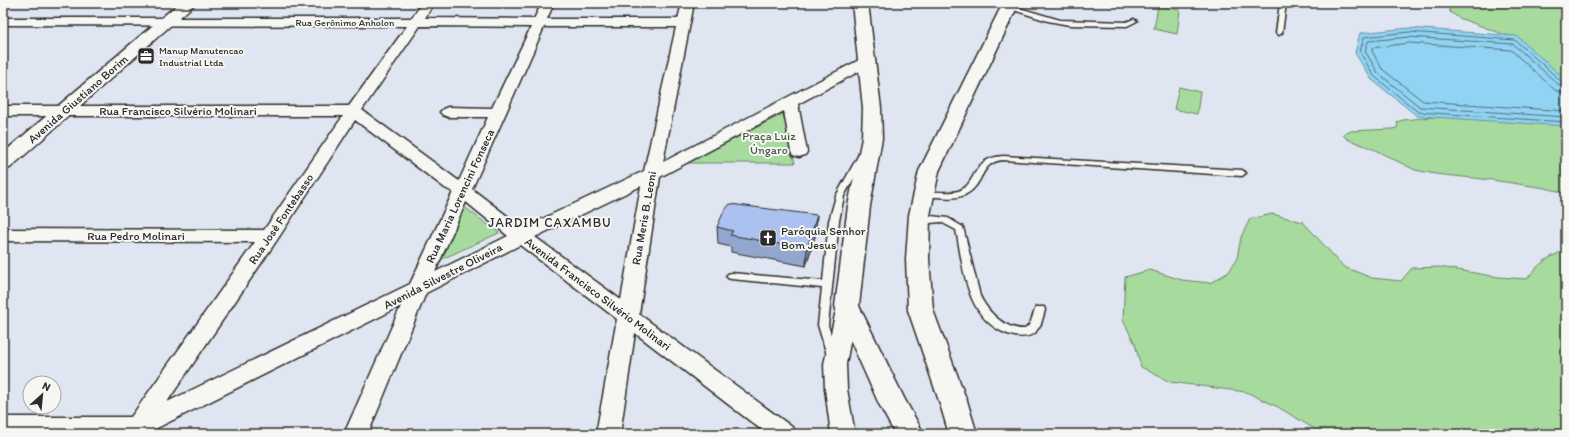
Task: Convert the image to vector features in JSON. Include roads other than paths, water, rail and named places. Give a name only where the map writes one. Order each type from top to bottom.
[{"type":"main road","name":"Avenida Giustiano Borim","points":[[3,164],[168,22],[188,3]]},
{"type":"main road","points":[[860,3],[872,108],[872,138],[858,206],[847,306],[893,404],[910,434]]},
{"type":"main road","points":[[963,434],[953,398],[921,315],[917,271],[918,221],[922,194],[929,171],[1010,5]]},
{"type":"street","name":"Rua José Fontebasso","points":[[135,431],[270,236],[354,111],[417,22],[428,3]]},
{"type":"street","name":"Rua Maria Lorencini Fonseca","points":[[356,434],[418,289],[548,3]]},
{"type":"street","name":"Rua Meris B. Leoni","points":[[608,434],[652,174],[688,3]]},
{"type":"street","name":"Rua Gerônimo Anholon","points":[[5,21],[684,23]]},
{"type":"street","name":"Avenida Silvestre Oliveira","points":[[3,427],[135,431],[521,236],[652,174],[866,62]]},
{"type":"street","points":[[790,101],[800,152]]},
{"type":"street","name":"Rua Francisco Silvério Molinari","points":[[3,110],[354,111]]},
{"type":"street","name":"Avenida Francisco Silvério Molinari","points":[[354,111],[451,184],[463,190],[521,236],[784,434]]},
{"type":"street","points":[[448,112],[498,113]]},
{"type":"street","name":"Rua Pedro Molinari","points":[[3,236],[270,236]]},
{"type":"street","points":[[843,434],[836,388],[835,364],[847,306]]},
{"type":"lane","points":[[1279,33],[1284,3]]},
{"type":"lane","points":[[1010,5],[1050,20],[1128,24],[1134,21]]},
{"type":"lane","points":[[835,364],[823,325],[826,285],[833,243],[834,221],[840,196],[872,138]]},
{"type":"lane","points":[[922,194],[962,193],[973,184],[980,170],[988,162],[997,158],[1242,173]]},
{"type":"lane","points":[[918,221],[938,218],[948,221],[960,229],[972,283],[979,304],[991,318],[1009,330],[1018,333],[1027,333],[1035,327],[1040,310]]},
{"type":"lane","points":[[731,276],[826,285]]},
{"type":"water","points":[[1409,28],[1517,36],[1566,80],[1566,126],[1417,116],[1371,79],[1355,53],[1360,33]]},
{"type":"place","name":"Manup Manutencao Industrial Ltda","points":[[146,56]]},
{"type":"place","name":"Paróquia Senhor Bom Jesus","points":[[768,238]]},
{"type":"district","name":"JARDIM CAXAMBU","points":[[550,222]]},
{"type":"park label","name":"Praça Luiz Úngaro","points":[[769,143]]}]
